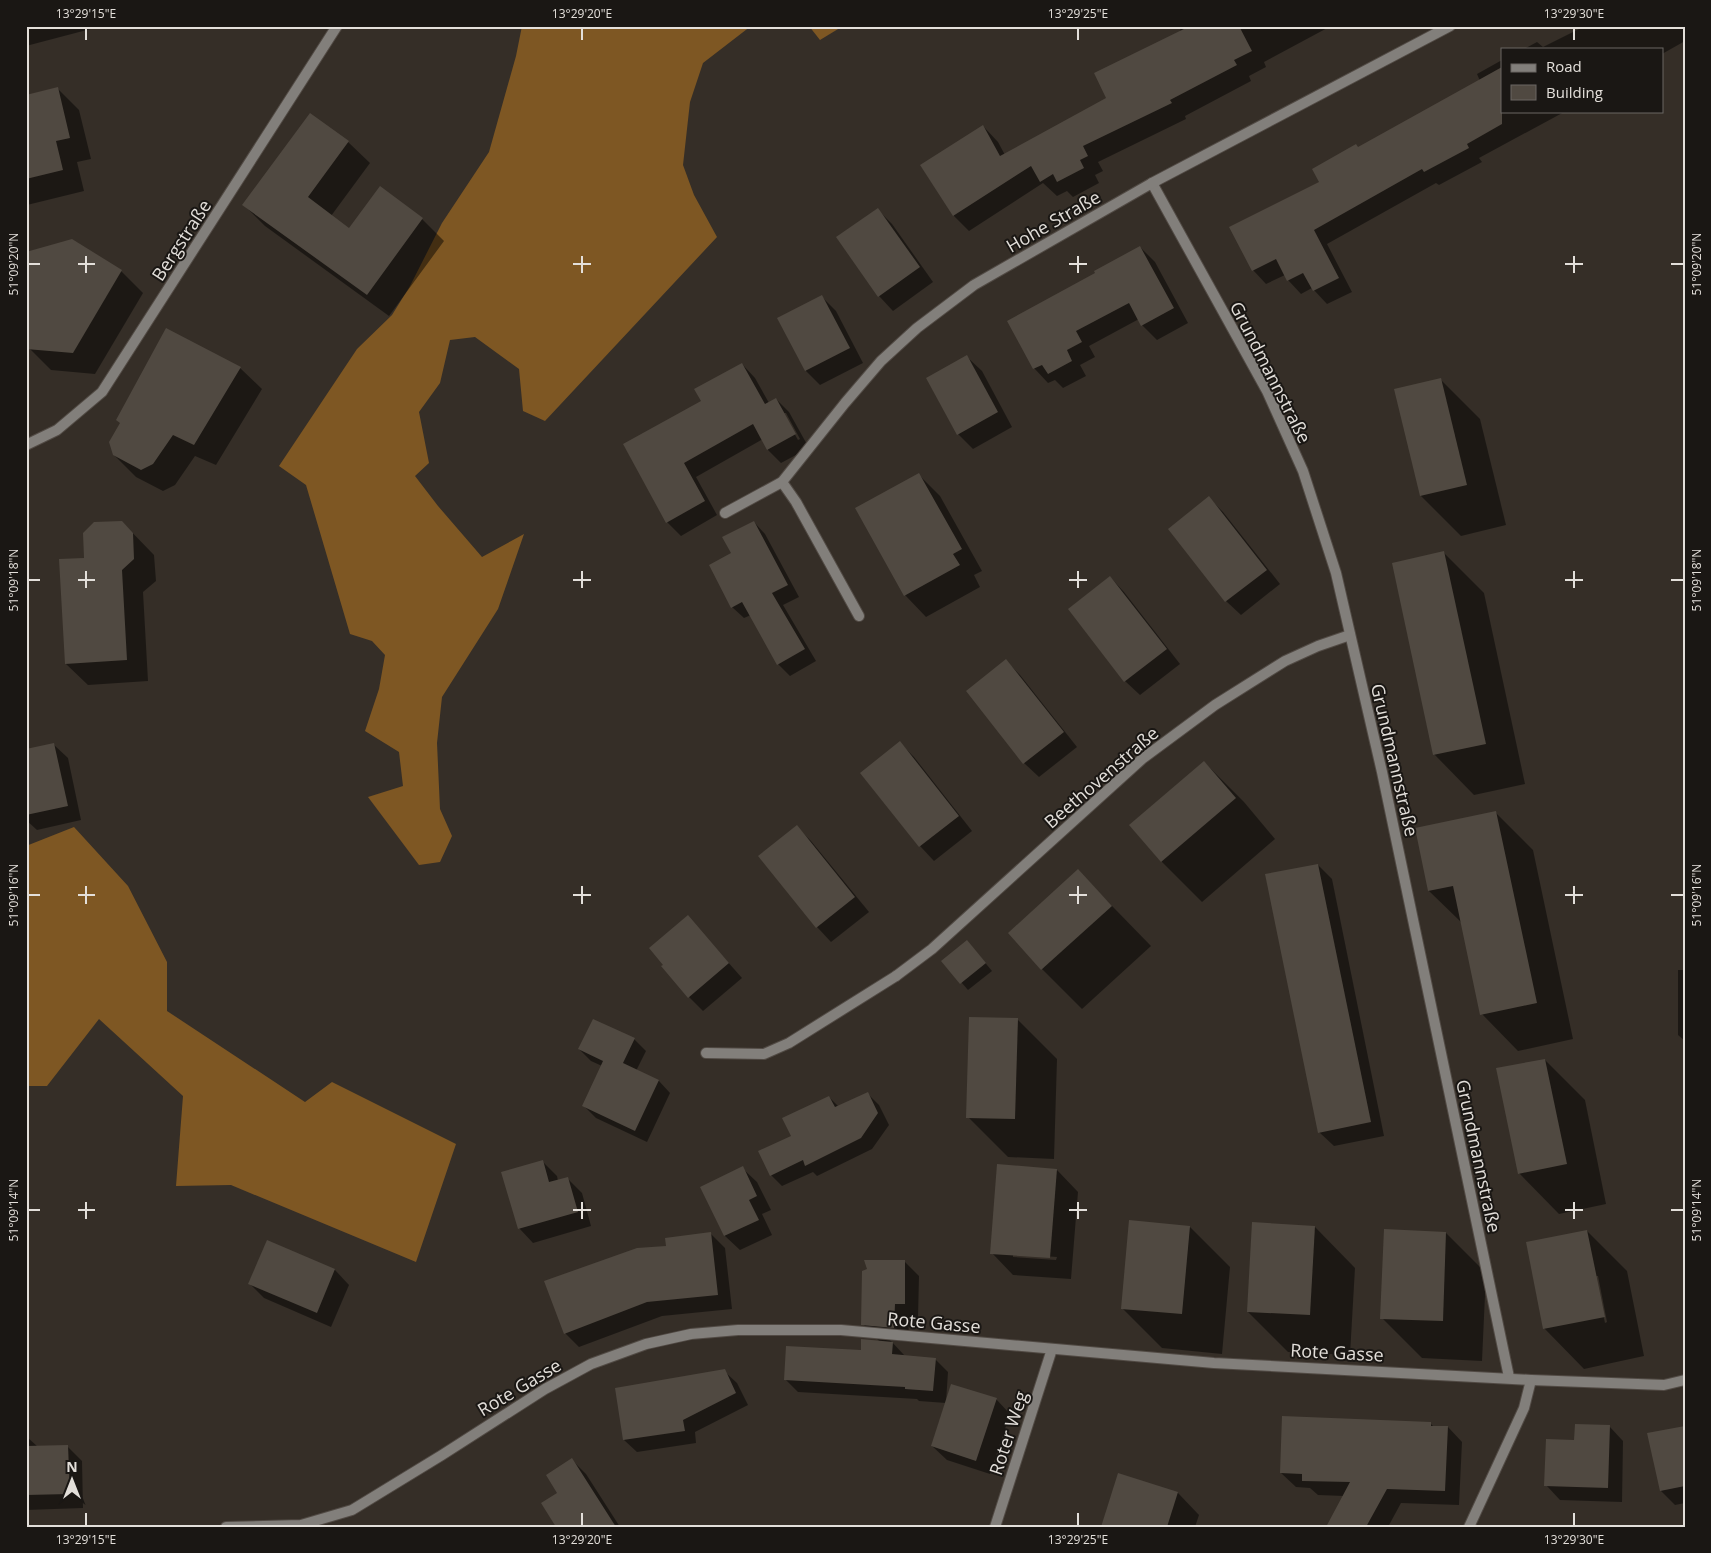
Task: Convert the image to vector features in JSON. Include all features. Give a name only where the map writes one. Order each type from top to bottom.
[{"type":"street","name":"Bergstraße","points":[[26,445],[57,430],[102,392],[337,26]]},
{"type":"street","name":"Hohe Straße","points":[[725,513],[782,482],[844,403],[881,361],[917,328],[974,285],[1152,184],[1450,26]]},
{"type":"street","name":"Grundmannstraße","points":[[1152,184],[1267,391],[1303,471],[1336,573],[1384,781],[1509,1377]]},
{"type":"street","points":[[782,482],[796,502],[859,616]]},
{"type":"street","name":"Beethovenstraße","points":[[706,1053],[764,1054],[789,1044],[896,976],[932,949],[1142,759],[1216,705],[1286,661],[1318,646],[1350,635]]},
{"type":"street","name":"Rote Gasse","points":[[226,1527],[300,1526],[352,1510],[545,1389],[591,1364],[646,1344],[691,1334],[738,1330],[841,1330],[1214,1362],[1509,1377],[1531,1380],[1664,1385],[1685,1380]]},
{"type":"street","name":"Roter Weg","points":[[995,1527],[1052,1349]]},
{"type":"street","points":[[1469,1527],[1524,1408],[1531,1380]]},
{"type":"shaded area","points":[[522,26],[751,26],[703,63],[690,102],[683,165],[694,195],[717,237],[545,421],[523,411],[519,369],[475,337],[450,340],[440,383],[419,412],[429,463],[415,476],[438,506],[482,557],[524,534],[498,609],[442,697],[437,743],[440,809],[452,836],[440,862],[419,865],[368,797],[403,786],[399,752],[365,731],[379,689],[385,655],[372,641],[350,634],[306,485],[279,466],[357,349],[392,315],[410,286],[442,223],[489,152],[516,56]]},
{"type":"shaded area","points":[[809,26],[843,26],[820,40]]},
{"type":"shaded area","points":[[74,827],[128,886],[167,962],[167,1011],[305,1102],[332,1082],[456,1144],[416,1262],[231,1185],[176,1186],[183,1096],[99,1019],[47,1086],[26,1086],[26,846]]},
{"type":"building","points":[[1190,26],[1239,26],[1252,51],[1234,60],[1237,65],[1170,100],[1172,103],[1083,146],[1088,156],[1080,160],[1084,168],[1057,182],[1053,174],[1040,182],[1031,166],[953,216],[920,165],[983,125],[1000,156],[1106,98],[1094,73]]},
{"type":"building","points":[[1501,68],[1502,124],[1467,144],[1469,148],[1424,172],[1422,169],[1314,230],[1339,278],[1313,291],[1303,273],[1287,281],[1276,259],[1252,271],[1229,227],[1319,182],[1312,169],[1356,144],[1358,147]]},
{"type":"building","points":[[58,87],[70,138],[56,141],[63,170],[26,179],[26,95]]},
{"type":"building","points":[[310,113],[349,141],[308,197],[349,228],[380,186],[423,218],[367,295],[242,205]]},
{"type":"building","points":[[878,208],[920,267],[878,297],[836,237]]},
{"type":"building","points":[[72,239],[122,270],[73,353],[26,349],[26,252]]},
{"type":"building","points":[[1140,246],[1174,308],[1141,326],[1129,303],[1076,331],[1082,342],[1067,350],[1072,361],[1048,374],[1042,365],[1033,369],[1007,321]]},
{"type":"building","points":[[822,295],[850,348],[805,371],[777,318]]},
{"type":"building","points":[[166,328],[241,367],[194,445],[173,435],[153,464],[141,470],[113,455],[109,442],[120,423],[116,420]]},
{"type":"building","points":[[967,355],[998,412],[957,435],[926,378]]},
{"type":"building","points":[[742,363],[765,404],[776,398],[796,434],[767,450],[753,424],[684,463],[705,501],[666,523],[623,444],[701,401],[694,389]]},
{"type":"building","points":[[1441,378],[1467,485],[1420,496],[1394,389]]},
{"type":"building","points":[[919,473],[962,549],[953,554],[960,565],[904,596],[855,508]]},
{"type":"building","points":[[1209,496],[1267,570],[1225,602],[1168,529]]},
{"type":"building","points":[[122,521],[133,533],[134,559],[122,570],[127,660],[65,664],[59,559],[84,558],[83,533],[94,522]]},
{"type":"building","points":[[754,521],[788,585],[772,593],[805,649],[777,665],[742,602],[731,608],[709,565],[731,553],[722,537]]},
{"type":"building","points":[[1444,551],[1486,744],[1433,755],[1392,563]]},
{"type":"building","points":[[1110,576],[1167,649],[1124,682],[1068,609]]},
{"type":"building","points":[[1006,659],[1064,732],[1023,764],[966,691]]},
{"type":"building","points":[[900,741],[959,816],[919,847],[860,773]]},
{"type":"building","points":[[54,743],[68,806],[26,815],[26,749]]},
{"type":"building","points":[[1204,761],[1236,798],[1161,862],[1129,825]]},
{"type":"building","points":[[1496,811],[1537,1003],[1480,1015],[1453,886],[1428,891],[1415,828]]},
{"type":"building","points":[[797,825],[855,897],[816,928],[758,856]]},
{"type":"building","points":[[1318,864],[1371,1122],[1318,1133],[1265,874]]},
{"type":"building","points":[[1078,869],[1112,906],[1041,970],[1008,933]]},
{"type":"building","points":[[688,915],[729,963],[688,998],[661,966],[663,965],[649,948]]},
{"type":"building","points":[[967,940],[986,963],[960,984],[941,961]]},
{"type":"building","points":[[969,1017],[1018,1018],[1015,1119],[966,1118]]},
{"type":"building","points":[[593,1019],[635,1038],[623,1063],[659,1080],[635,1131],[582,1106],[603,1061],[578,1049]]},
{"type":"building","points":[[1545,1059],[1567,1164],[1518,1174],[1496,1068]]},
{"type":"building","points":[[868,1092],[878,1113],[861,1138],[805,1166],[803,1160],[770,1176],[758,1151],[791,1136],[782,1118],[829,1096],[835,1107]]},
{"type":"building","points":[[543,1160],[549,1182],[568,1177],[578,1212],[518,1229],[501,1172]]},
{"type":"building","points":[[997,1164],[1057,1169],[1050,1258],[990,1254]]},
{"type":"building","points":[[743,1166],[757,1196],[749,1200],[759,1220],[724,1236],[700,1187]]},
{"type":"building","points":[[1129,1220],[1190,1226],[1182,1314],[1121,1309]]},
{"type":"building","points":[[1252,1222],[1315,1226],[1310,1315],[1247,1312]]},
{"type":"building","points":[[1384,1229],[1446,1232],[1443,1321],[1380,1319]]},
{"type":"building","points":[[1587,1230],[1605,1317],[1543,1329],[1526,1242]]},
{"type":"building","points":[[711,1232],[718,1295],[647,1302],[564,1334],[544,1281],[637,1248],[666,1246],[665,1238]]},
{"type":"building","points":[[267,1240],[335,1269],[317,1313],[248,1284]]},
{"type":"building","points":[[864,1260],[905,1260],[905,1304],[895,1304],[894,1328],[861,1325],[862,1271],[867,1269]]},
{"type":"building","points":[[861,1339],[893,1342],[892,1354],[936,1358],[933,1391],[905,1389],[905,1387],[784,1380],[786,1346],[861,1350]]},
{"type":"building","points":[[725,1369],[736,1393],[683,1420],[685,1431],[623,1440],[615,1388]]},
{"type":"building","points":[[951,1384],[997,1398],[976,1461],[931,1446]]},
{"type":"building","points":[[1282,1416],[1431,1422],[1431,1426],[1448,1426],[1445,1491],[1387,1489],[1366,1527],[1326,1527],[1350,1482],[1302,1481],[1302,1474],[1280,1473]]},
{"type":"building","points":[[1575,1424],[1610,1425],[1608,1488],[1544,1486],[1546,1439],[1574,1440]]},
{"type":"building","points":[[1685,1426],[1685,1486],[1660,1491],[1647,1433]]},
{"type":"building","points":[[68,1445],[70,1494],[26,1495],[26,1446]]},
{"type":"building","points":[[572,1458],[616,1527],[556,1527],[541,1503],[557,1493],[546,1475]]},
{"type":"building","points":[[1118,1473],[1178,1492],[1167,1527],[1101,1527]]}]
